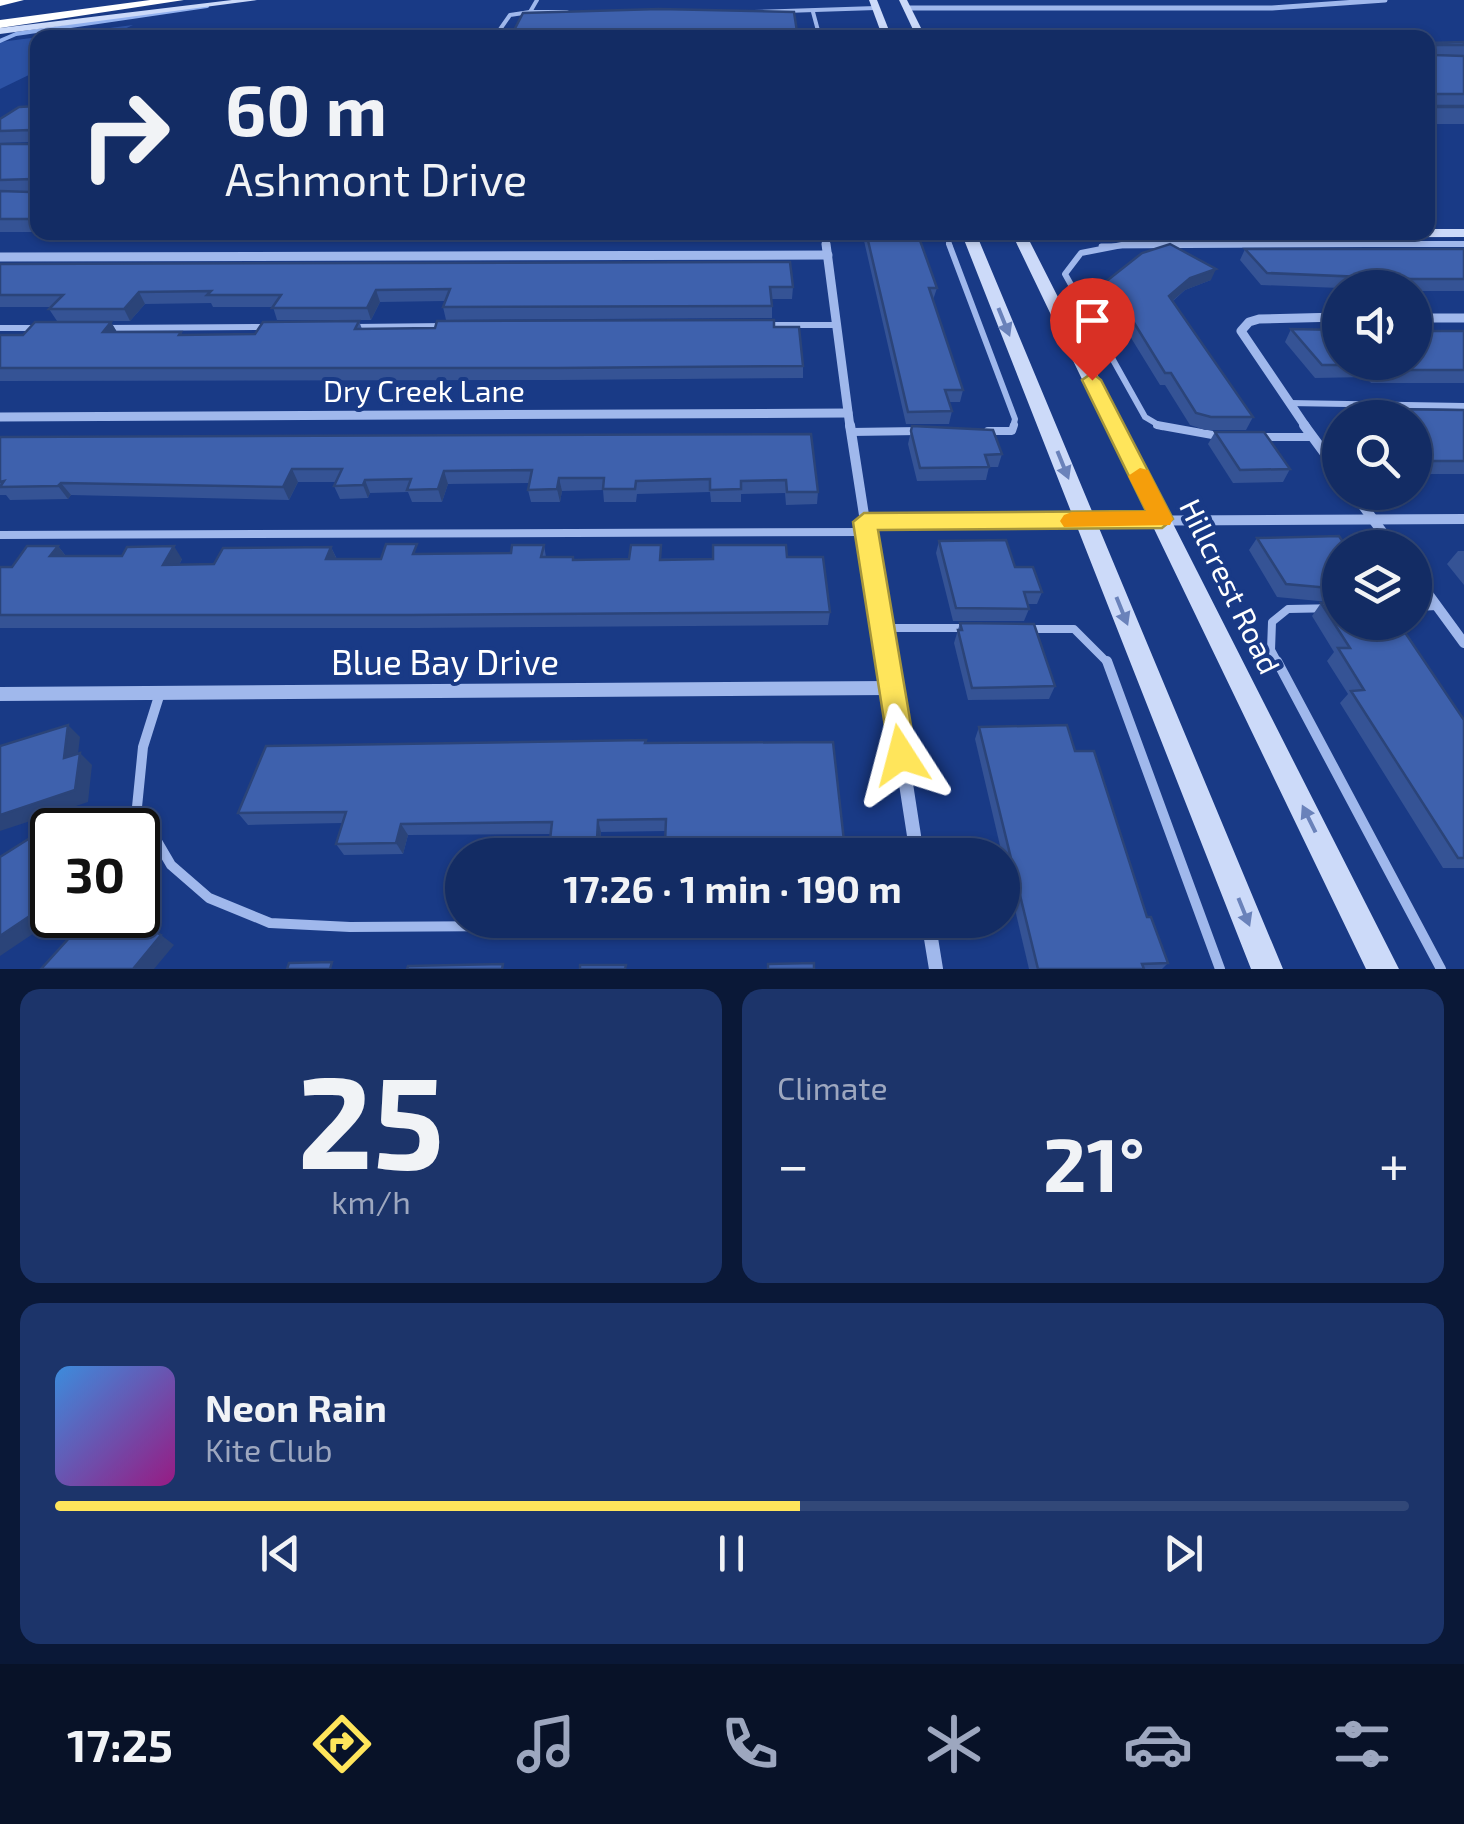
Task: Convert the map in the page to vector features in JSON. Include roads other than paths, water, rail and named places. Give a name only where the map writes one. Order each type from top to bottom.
[{"type":"highway","points":[[0,2],[18,0]]},
{"type":"highway","points":[[0,24],[46,12],[143,0]]},
{"type":"highway","points":[[0,24],[178,0]]},
{"type":"main road","points":[[0,24],[253,0]]},
{"type":"main road","points":[[885,30],[875,4],[905,4],[918,30]]},
{"type":"main road","points":[[1435,233],[1464,233]]},
{"type":"main road","points":[[971,240],[1267,969]]},
{"type":"main road","name":"Hillcrest Road","points":[[1022,240],[1384,969]]},
{"type":"street","points":[[905,4],[1272,8],[1385,0]]},
{"type":"street","points":[[825,240],[865,527],[915,838]]},
{"type":"street","points":[[0,257],[828,256]]},
{"type":"street","points":[[1322,318],[1259,319],[1241,331],[1322,450]]},
{"type":"street","points":[[1432,318],[1464,318]]},
{"type":"street","name":"Dry Creek Lane","points":[[0,417],[848,413]]},
{"type":"street","points":[[1367,510],[1381,530]]},
{"type":"street","points":[[865,527],[1086,520],[1464,519]]},
{"type":"street","points":[[1432,599],[1464,643]]},
{"type":"street","name":"Blue Bay Drive","points":[[0,694],[890,688]]},
{"type":"street","points":[[931,938],[936,969]]},
{"type":"lane","points":[[530,12],[537,0]]},
{"type":"lane","points":[[754,12],[813,12],[875,4]]},
{"type":"lane","points":[[500,30],[510,15],[582,12]]},
{"type":"lane","points":[[813,12],[818,30]]},
{"type":"lane","points":[[947,240],[1015,419],[1012,431],[976,431]]},
{"type":"lane","points":[[1222,436],[1160,427],[1145,417],[1065,274],[1070,260],[1108,244],[1464,244]]},
{"type":"lane","points":[[757,325],[836,324]]},
{"type":"lane","points":[[338,327],[458,326]]},
{"type":"lane","points":[[100,328],[279,327]]},
{"type":"lane","points":[[0,328],[40,328]]},
{"type":"lane","points":[[1288,403],[1464,406]]},
{"type":"lane","points":[[851,432],[922,431]]},
{"type":"lane","points":[[1240,436],[1312,437]]},
{"type":"lane","points":[[0,536],[865,527]]},
{"type":"lane","points":[[1432,606],[1437,606]]},
{"type":"lane","points":[[1322,608],[1288,609],[1272,622],[1271,650],[1442,969]]},
{"type":"lane","points":[[881,628],[978,628]]},
{"type":"lane","points":[[1016,628],[1074,629],[1107,660],[1220,969]]},
{"type":"lane","points":[[160,694],[143,747],[137,807],[171,866],[209,898],[270,923],[445,926]]},
{"type":"waterway","points":[[43,30],[207,6]]},
{"type":"waterway","points":[[0,41],[30,32]]}]
